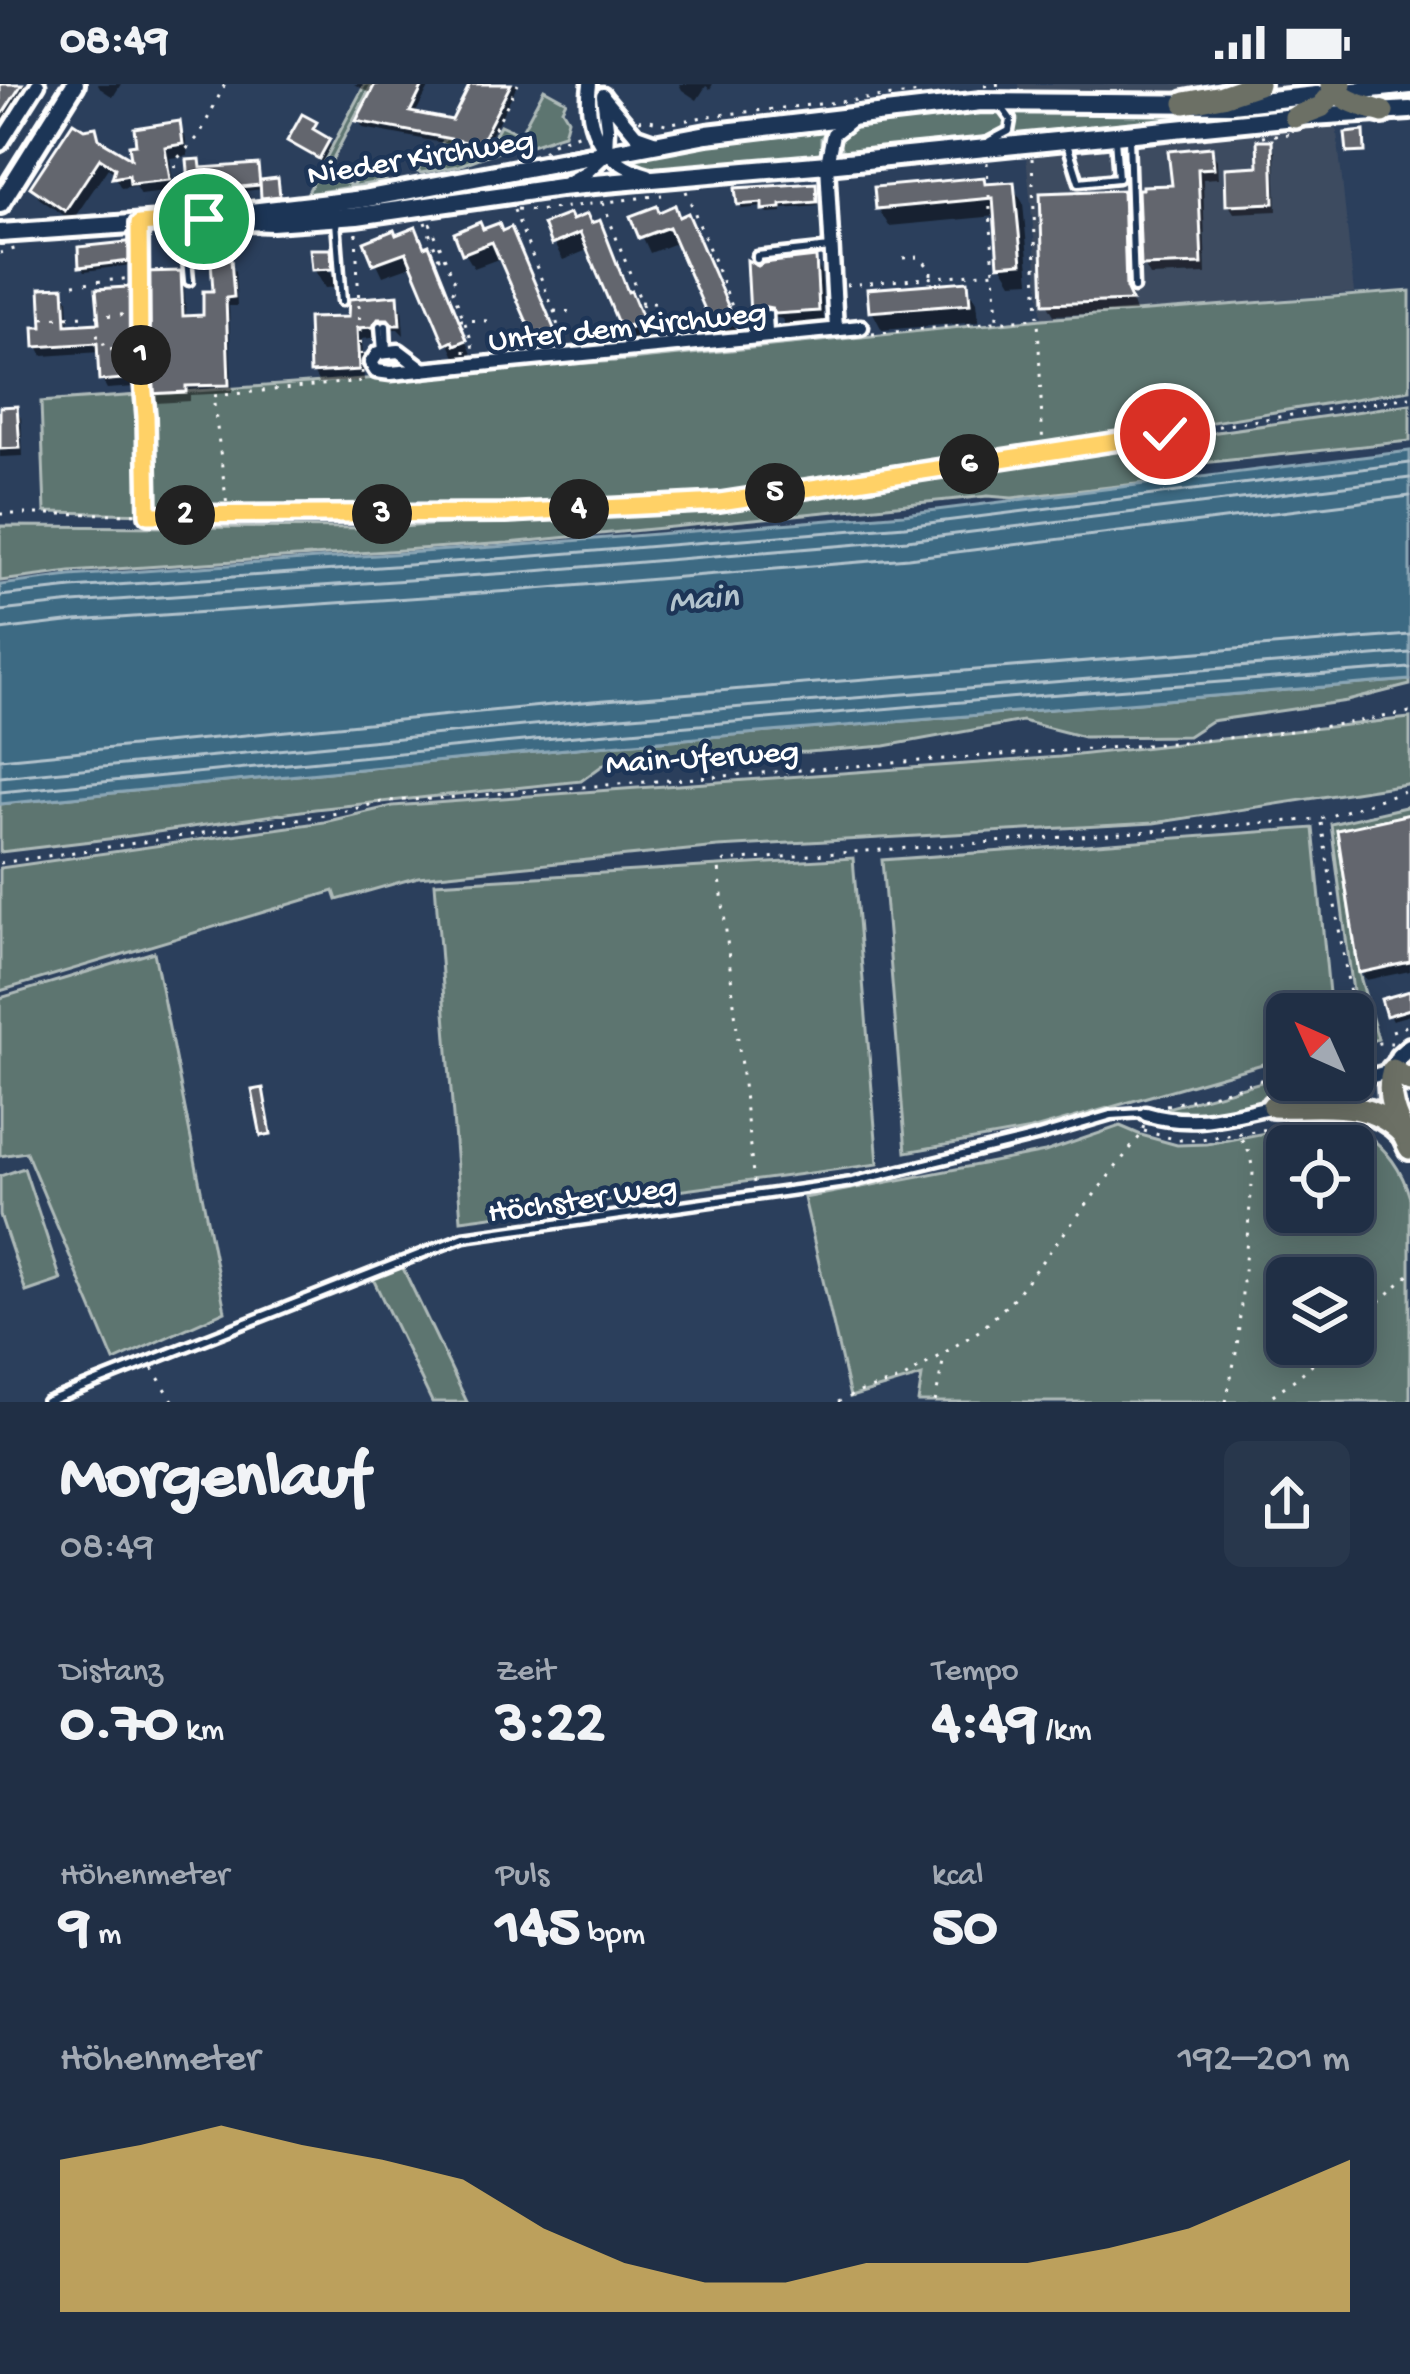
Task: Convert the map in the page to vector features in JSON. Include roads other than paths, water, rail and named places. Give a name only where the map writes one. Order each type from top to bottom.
[{"type":"highway","points":[[1185,103],[1258,84]]},
{"type":"highway","points":[[1295,117],[1321,107],[1336,87],[1354,103],[1383,112]]},
{"type":"highway","points":[[1404,1072],[1388,1087],[1407,1141]]},
{"type":"highway","points":[[1273,1106],[1360,1108],[1380,1115],[1407,1141]]},
{"type":"main road","points":[[0,204],[75,84]]},
{"type":"main road","name":"Nieder Kirchweg","points":[[204,219],[336,218],[707,134],[859,116],[980,94],[1231,104],[1336,87],[1410,85]]},
{"type":"main road","name":"Nieder Kirchweg","points":[[0,233],[560,188],[1410,110]]},
{"type":"main road","points":[[1404,1072],[1399,1057],[1410,1047]]},
{"type":"street","points":[[0,144],[38,84]]},
{"type":"street","points":[[596,88],[636,135],[663,144]]},
{"type":"street","points":[[596,88],[588,104],[591,130],[607,154],[633,171],[661,179]]},
{"type":"street","points":[[560,188],[607,154],[608,127],[596,88]]},
{"type":"street","points":[[836,329],[829,143],[842,124],[859,116]]},
{"type":"street","points":[[572,161],[591,130]]},
{"type":"street","name":"Unter dem Kirchweg","points":[[384,352],[371,363],[382,374],[861,327]]},
{"type":"street","points":[[384,352],[404,353],[424,370]]},
{"type":"street","points":[[1147,1114],[1189,1122],[1404,1072]]},
{"type":"lane","points":[[970,148],[1010,131],[1011,120],[1004,109],[980,94]]},
{"type":"lane","points":[[1066,140],[1079,182],[1118,178],[1122,135]]},
{"type":"lane","points":[[1122,135],[1134,287]]},
{"type":"lane","points":[[829,143],[841,157],[857,160]]},
{"type":"lane","points":[[336,218],[342,301]]},
{"type":"lane","points":[[183,220],[189,281]]},
{"type":"lane","points":[[757,259],[830,248]]},
{"type":"lane","points":[[768,314],[769,337]]},
{"type":"lane","points":[[383,326],[384,352]]},
{"type":"lane","name":"Höchster Weg","points":[[46,1402],[464,1237],[852,1182],[1111,1115],[1147,1114]]},
{"type":"water","name":"Main","points":[[1410,451],[1410,680],[597,746],[0,804],[0,585],[904,514]]},
{"type":"tram line","points":[[0,180],[60,84]]}]
